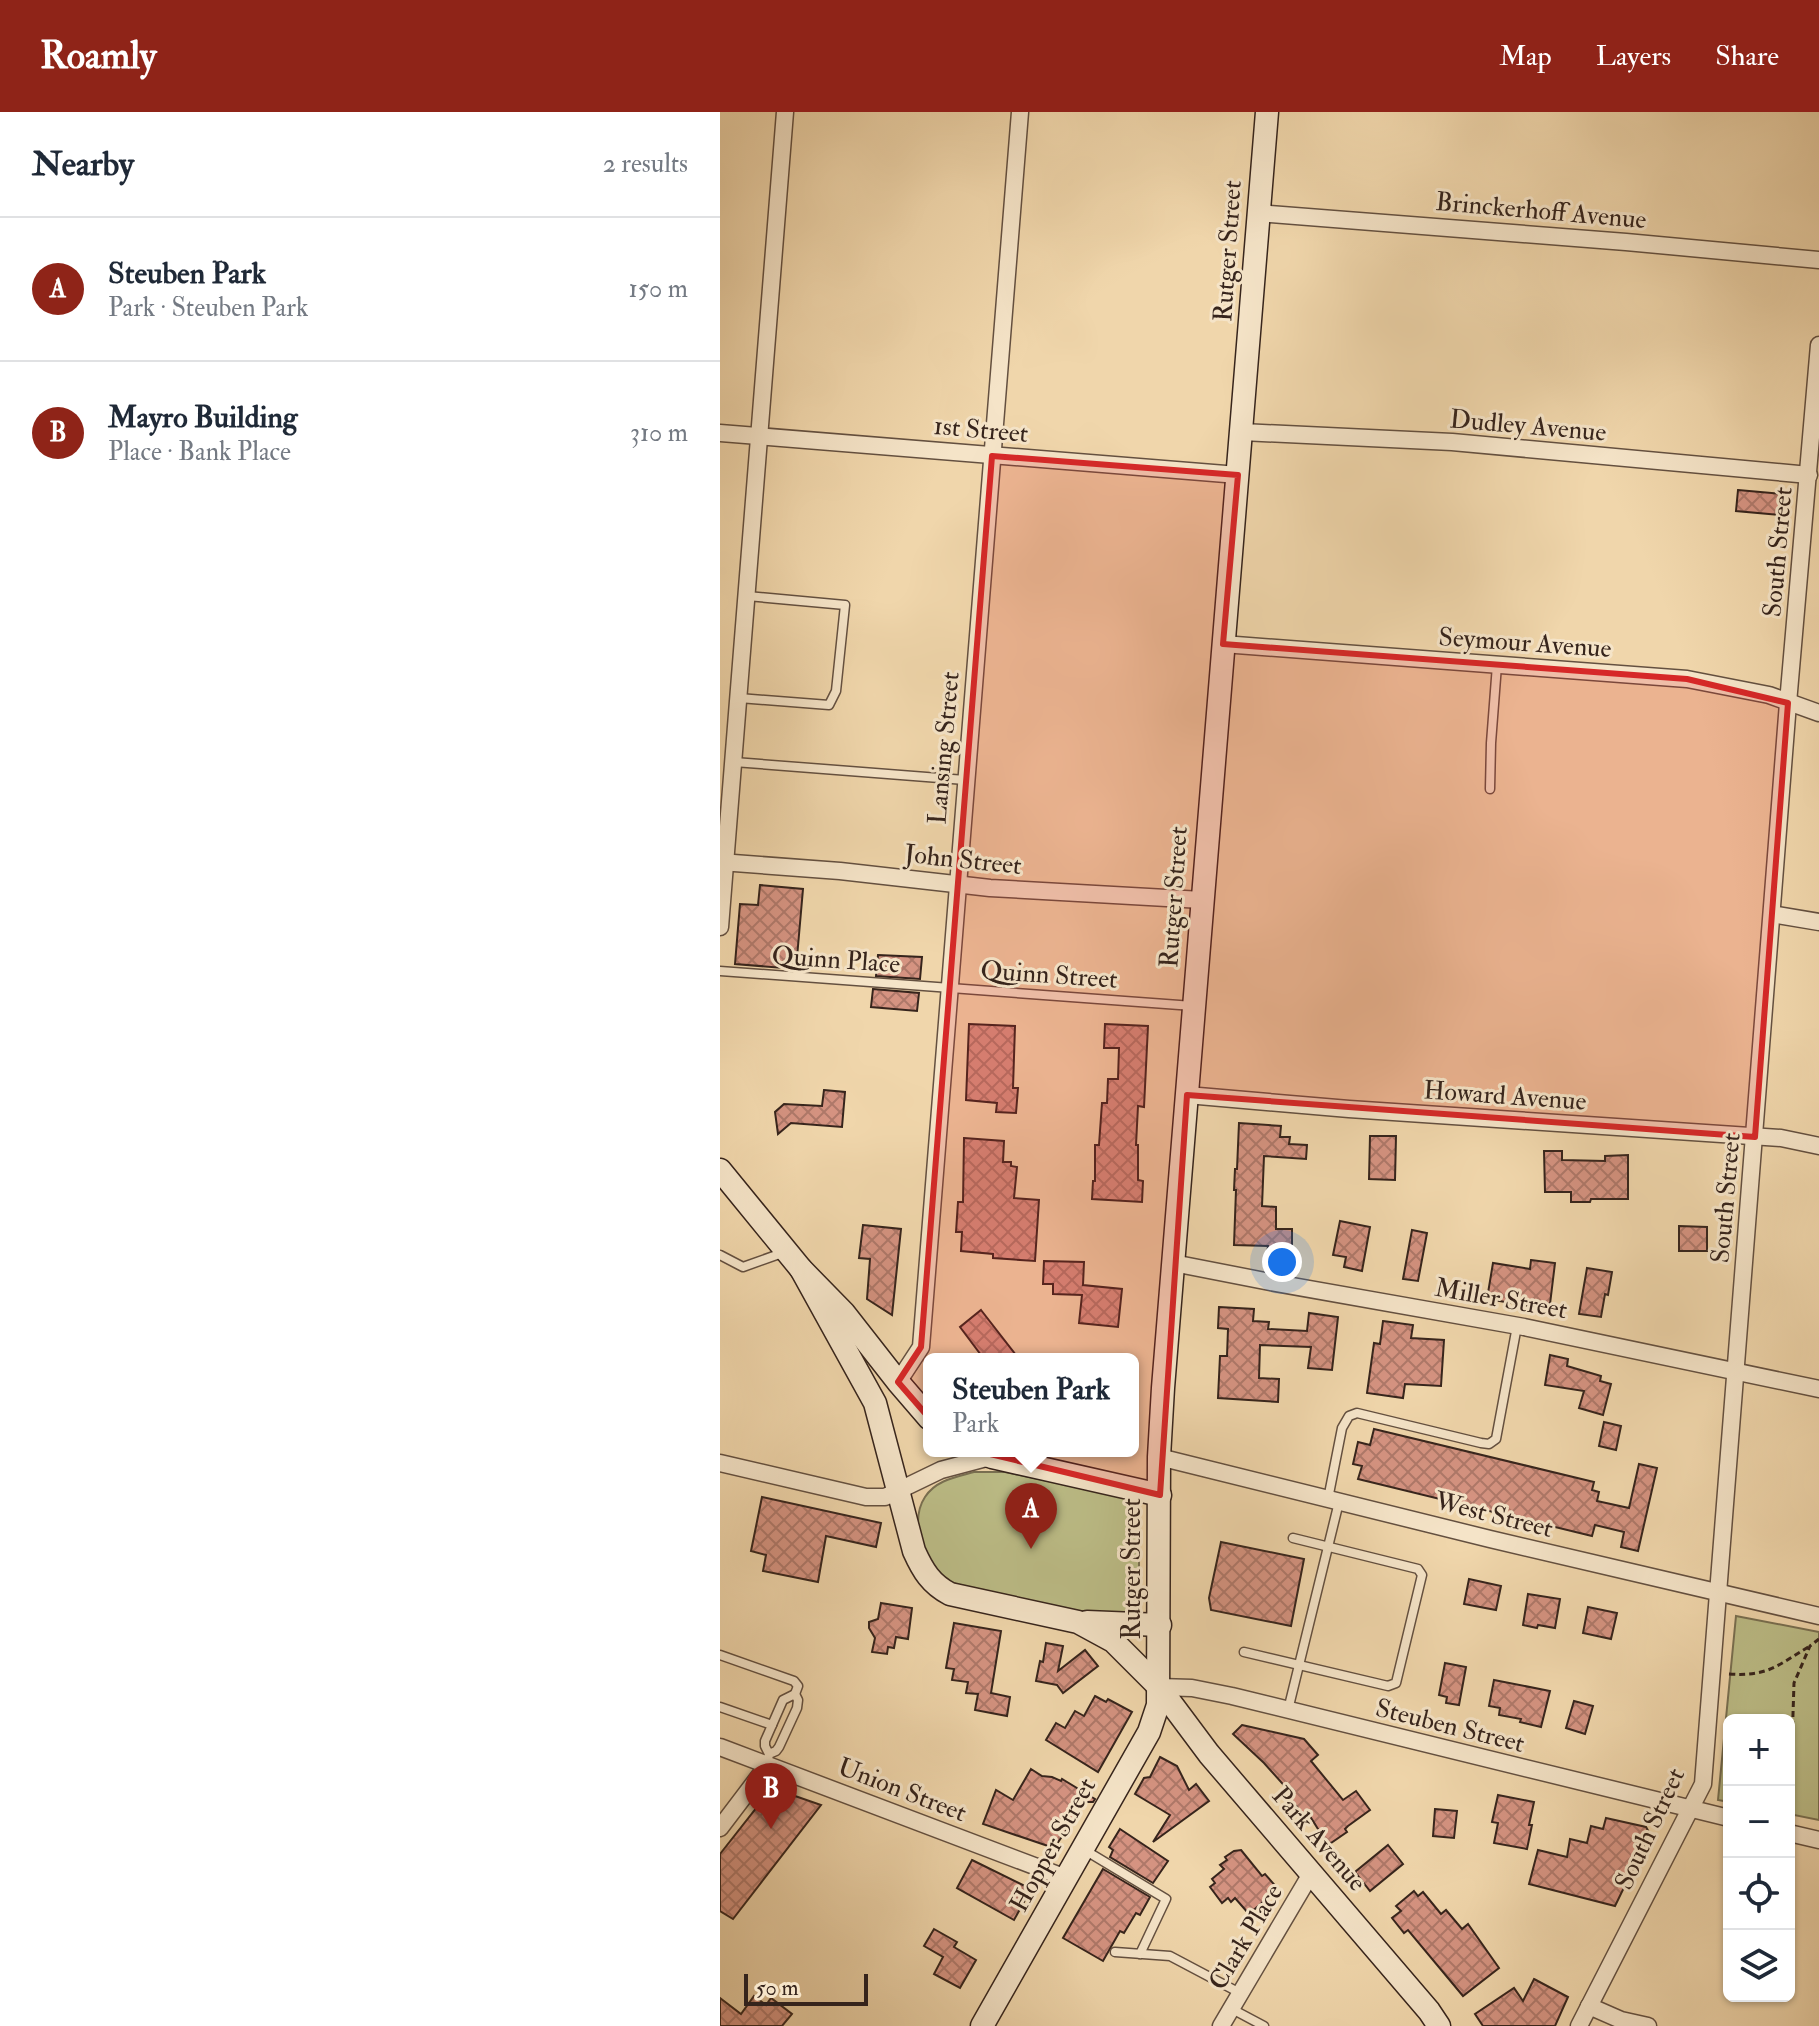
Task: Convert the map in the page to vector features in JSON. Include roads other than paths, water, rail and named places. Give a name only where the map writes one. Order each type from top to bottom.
[{"type":"street","points":[[720,927],[785,112]]},
{"type":"street","name":"Lansing Street","points":[[898,1382],[921,1347],[1020,112]]},
{"type":"street","name":"Rutger Street","points":[[1159,1687],[1159,1457],[1267,112]]},
{"type":"street","name":"Brinckerhoff Avenue","points":[[1258,213],[1819,260]]},
{"type":"street","name":"South Street","points":[[1579,2026],[1703,1784],[1788,703],[1813,504],[1809,475],[1819,345]]},
{"type":"street","name":"Dudley Avenue","points":[[1242,432],[1452,442],[1809,475]]},
{"type":"street","name":"1st Street","points":[[720,433],[1238,475]]},
{"type":"street","name":"Seymour Avenue","points":[[1223,644],[1687,679],[1769,695],[1819,713]]},
{"type":"street","name":"John Street","points":[[723,862],[990,888],[1202,900]]},
{"type":"street","points":[[1772,914],[1819,922]]},
{"type":"street","name":"Howard Avenue","points":[[1187,1095],[1781,1138],[1819,1146]]},
{"type":"street","points":[[720,1170],[801,1269],[844,1313],[923,1411]]},
{"type":"street","name":"Miller Street","points":[[1173,1263],[1517,1325],[1819,1389]]},
{"type":"street","points":[[801,1269],[875,1403],[914,1551],[924,1573],[938,1588],[950,1594],[1078,1622],[1160,1625]]},
{"type":"street","points":[[720,1463],[866,1497],[885,1497],[975,1457]]},
{"type":"street","points":[[996,1457],[1160,1495]]},
{"type":"street","name":"West Street","points":[[1159,1457],[1819,1616]]},
{"type":"street","name":"Park Avenue","points":[[1078,1622],[1113,1641],[1159,1687],[1209,1754],[1312,1872],[1439,2026]]},
{"type":"street","name":"Steuben Street","points":[[1159,1687],[1192,1688],[1288,1710],[1723,1817]]},
{"type":"street","name":"Hopper Street","points":[[982,2026],[1149,1732],[1158,1705],[1159,1687]]},
{"type":"street","name":"Union Street","points":[[720,1747],[768,1760],[1066,1878]]},
{"type":"street","points":[[720,1828],[768,1760]]},
{"type":"street","points":[[1795,1827],[1819,1840]]},
{"type":"street","name":"Clark Place","points":[[1221,2026],[1312,1872]]},
{"type":"street","points":[[1589,2006],[1621,2020],[1648,2026]]},
{"type":"lane","points":[[739,698],[829,705],[836,691],[845,605],[747,596]]},
{"type":"lane","points":[[1490,789],[1497,664]]},
{"type":"lane","points":[[734,762],[965,780]]},
{"type":"lane","name":"Quinn Place","points":[[720,971],[950,988]]},
{"type":"lane","name":"Quinn Street","points":[[950,988],[1194,1006]]},
{"type":"lane","points":[[720,1255],[743,1267],[786,1251]]},
{"type":"lane","points":[[1288,1710],[1328,1547],[1342,1428],[1349,1416],[1357,1413],[1489,1444],[1496,1439],[1517,1325]]},
{"type":"lane","points":[[1244,1652],[1388,1686],[1396,1683],[1422,1575],[1418,1569],[1293,1538]]},
{"type":"lane","points":[[720,1655],[794,1681],[798,1686],[795,1694],[783,1700],[772,1725],[765,1746],[768,1760]]},
{"type":"lane","points":[[768,1760],[779,1747],[797,1708],[795,1694]]},
{"type":"lane","points":[[720,1707],[772,1725]]},
{"type":"lane","points":[[1083,1848],[1166,1899],[1140,1954]]},
{"type":"lane","points":[[1115,1952],[1170,1956],[1241,1993]]},
{"type":"lane","points":[[1232,2009],[1264,2026]]},
{"type":"place","name":"Steuben Park","points":[[1031,1549]]},
{"type":"place","name":"Mayro Building","points":[[771,1829]]}]
